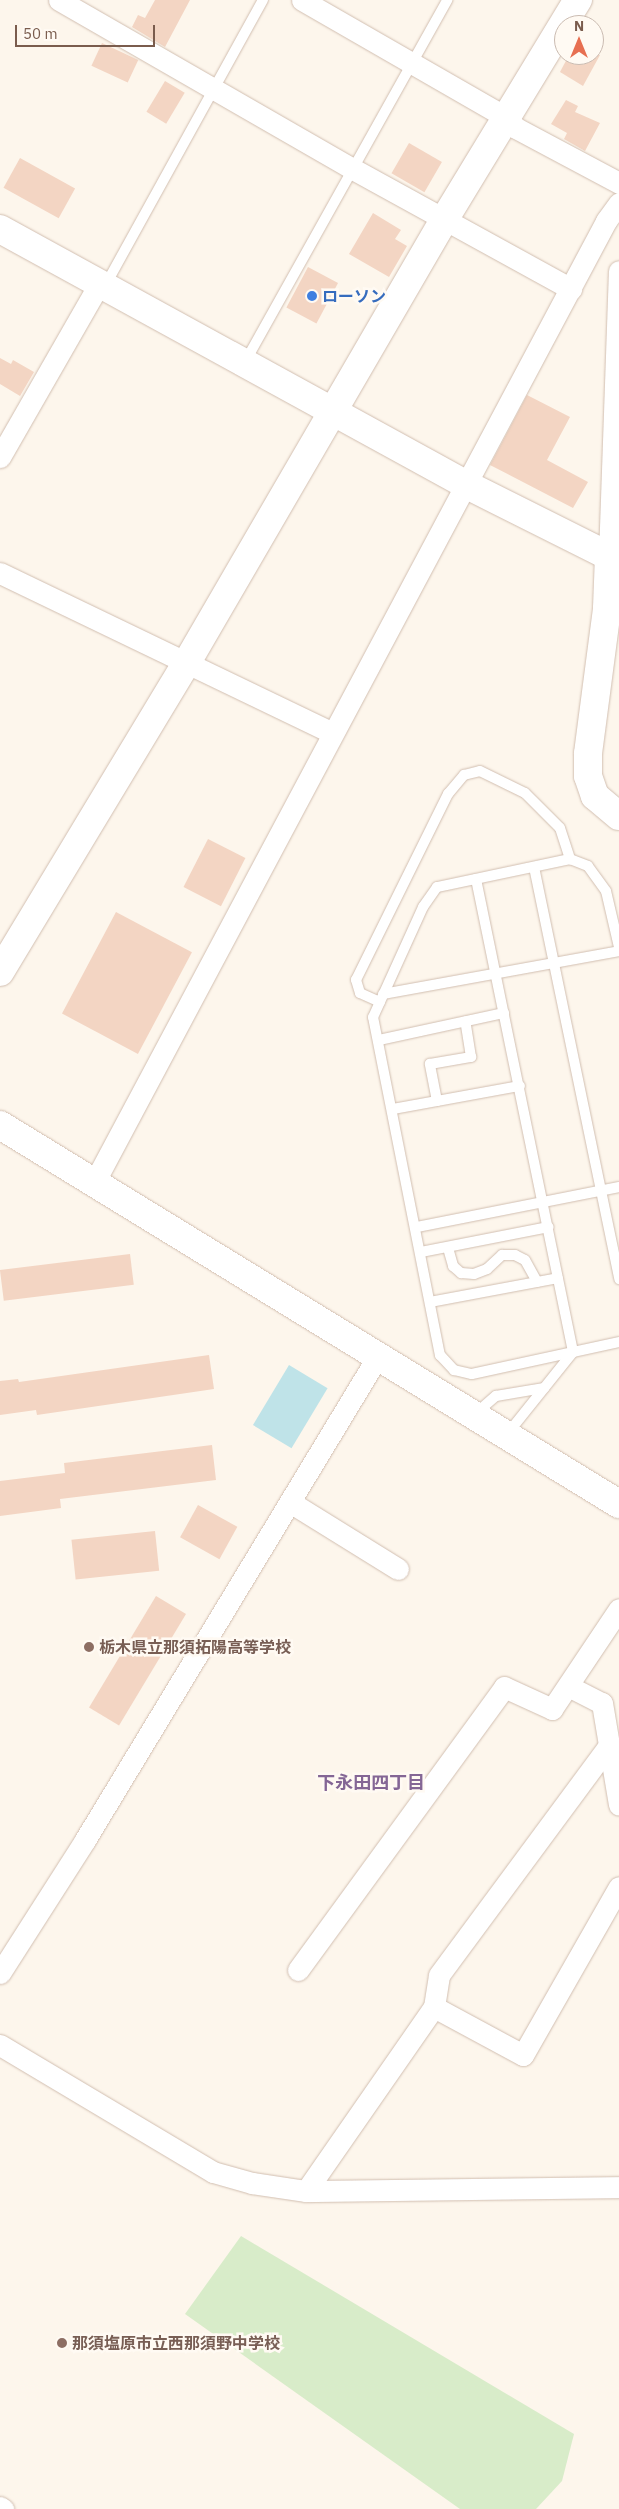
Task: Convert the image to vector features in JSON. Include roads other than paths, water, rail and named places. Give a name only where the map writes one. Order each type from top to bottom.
[{"type":"street","points":[[59,0],[353,169],[571,289]]},
{"type":"street","points":[[302,0],[507,118],[516,128],[619,183]]},
{"type":"street","points":[[0,972],[186,664],[444,220],[578,0]]},
{"type":"street","points":[[95,1181],[332,733],[619,203]]},
{"type":"street","points":[[0,229],[467,485],[614,558]]},
{"type":"street","points":[[619,271],[614,558],[588,754],[588,776],[595,796],[619,816]]},
{"type":"street","points":[[0,457],[5,435],[102,285]]},
{"type":"street","points":[[0,573],[332,733]]},
{"type":"street","points":[[0,1125],[95,1181],[619,1504]]},
{"type":"street","points":[[0,1973],[378,1356]]},
{"type":"street","points":[[290,1502],[398,1569]]},
{"type":"street","points":[[298,1970],[504,1687],[552,1709],[615,1624]]},
{"type":"street","points":[[568,1686],[602,1703],[619,1805]]},
{"type":"street","points":[[306,2191],[434,2006],[439,1974],[608,1748]]},
{"type":"street","points":[[434,2006],[523,2055],[619,1887]]},
{"type":"street","points":[[0,2045],[213,2172],[252,2183],[306,2191],[619,2187]]},
{"type":"street","points":[[0,2507],[4,2509]]},
{"type":"lane","points":[[102,285],[263,0]]},
{"type":"lane","points":[[244,363],[447,0]]},
{"type":"lane","points":[[570,859],[560,828],[525,792],[480,771],[464,775],[448,794],[356,980],[360,993],[381,998],[496,976],[619,949],[606,891],[588,866],[570,859],[437,888],[423,907],[381,998],[372,1017],[417,1227],[440,1355],[454,1370],[472,1374],[619,1342]]},
{"type":"lane","points":[[534,867],[619,1279]]},
{"type":"lane","points":[[476,879],[544,1202],[573,1352]]},
{"type":"lane","points":[[378,1040],[504,1013]]},
{"type":"lane","points":[[437,1101],[430,1064],[471,1057],[465,1020]]},
{"type":"lane","points":[[393,1109],[520,1086]]},
{"type":"lane","points":[[417,1227],[619,1187]]},
{"type":"lane","points":[[421,1252],[549,1227]]},
{"type":"lane","points":[[448,1248],[452,1266],[461,1273],[474,1274],[487,1269],[502,1255],[514,1255],[525,1260],[538,1282]]},
{"type":"lane","points":[[430,1302],[558,1278]]},
{"type":"lane","points":[[506,1435],[573,1352]]},
{"type":"lane","points":[[474,1415],[496,1396],[544,1388]]},
{"type":"water","points":[[289,1365],[328,1388],[292,1448],[253,1425]]},
{"type":"place","name":"ローソン","points":[[312,296]]},
{"type":"place","name":"栃木県立那須拓陽高等学校","points":[[89,1647]]},
{"type":"place","name":"那須塩原市立西那須野中学校","points":[[62,2343]]},
{"type":"district","name":"下永田四丁目","points":[[371,1783]]}]
